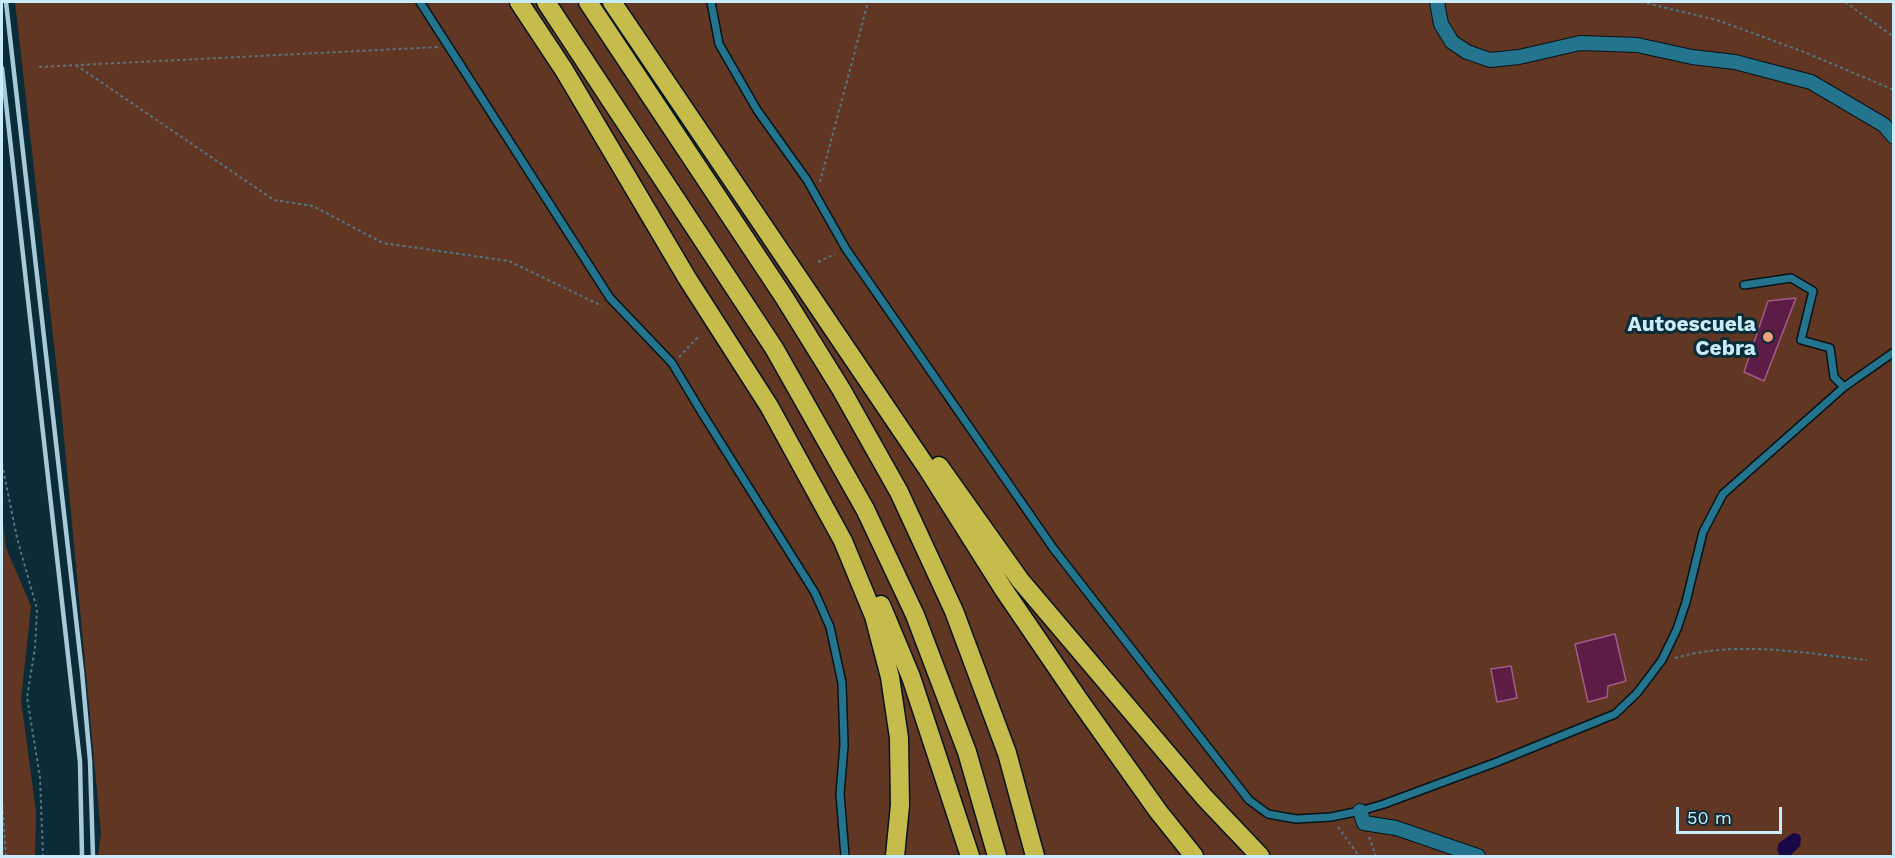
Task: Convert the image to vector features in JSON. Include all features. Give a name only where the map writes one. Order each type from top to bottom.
[{"type":"highway","points":[[519,2],[564,70],[687,278],[769,406],[843,542],[874,616],[890,677],[899,738],[900,805],[895,856]]},
{"type":"highway","points":[[546,2],[774,348],[865,509],[915,615],[968,752],[997,856]]},
{"type":"highway","points":[[588,2],[784,297],[841,389],[899,492],[954,610],[1007,753],[1035,856]]},
{"type":"highway","points":[[612,2],[927,468],[1004,590],[1158,811],[1194,856]]},
{"type":"highway","points":[[650,59],[1020,580],[1204,797],[1260,856]]},
{"type":"highway","points":[[640,199],[774,402],[840,517],[911,677],[970,856]]},
{"type":"street","points":[[1437,2],[1441,24],[1452,42],[1467,52],[1490,60],[1519,57],[1580,43],[1637,45],[1692,57],[1735,62],[1811,82],[1884,125],[1893,137]]},
{"type":"street","points":[[1362,817],[1478,856]]},
{"type":"lane","points":[[420,2],[610,298],[672,363],[815,593],[830,627],[842,683],[844,746],[840,794],[845,856]]},
{"type":"lane","points":[[711,2],[719,44],[757,110],[807,180],[846,249],[1053,548],[1249,800],[1268,814],[1296,819],[1362,817],[1384,804],[1615,714],[1637,693],[1662,660],[1677,629],[1704,532],[1723,494],[1844,387],[1893,352]]},
{"type":"lane","points":[[1744,285],[1791,278],[1813,291],[1801,340],[1830,348],[1834,377],[1844,387]]},
{"type":"path","points":[[816,196],[868,2]]},
{"type":"path","points":[[1641,2],[1717,20],[1804,52],[1893,90]]},
{"type":"path","points":[[1845,2],[1893,37]]},
{"type":"path","points":[[39,67],[450,47]]},
{"type":"path","points":[[76,65],[274,200],[313,206],[383,243],[509,261],[630,319]]},
{"type":"path","points":[[818,262],[846,249]]},
{"type":"path","points":[[672,363],[698,337]]},
{"type":"path","points":[[2,464],[17,538],[37,609],[35,648],[27,697],[40,777],[43,856]]},
{"type":"path","points":[[1654,670],[1676,658],[1714,650],[1757,649],[1867,660]]},
{"type":"path","points":[[2,689],[2,782]]},
{"type":"path","points":[[2,799],[6,856]]},
{"type":"path","points":[[1331,817],[1359,856]]},
{"type":"path","points":[[1362,817],[1376,856]]},
{"type":"shaded area","points":[[15,2],[1893,2],[1893,856],[98,856],[101,833],[61,406]]},
{"type":"shaded area","points":[[2,514],[6,548],[31,606],[21,700],[36,812],[35,856],[2,856]]},
{"type":"shaded area","points":[[1793,833],[1799,834],[1800,846],[1790,856],[1780,856],[1777,850],[1779,843]]},
{"type":"building","name":"Autoescuela Cebra","points":[[1796,298],[1764,381],[1744,372],[1768,301]]},
{"type":"building","points":[[1615,634],[1626,681],[1608,686],[1607,697],[1588,702],[1575,644]]},
{"type":"building","points":[[1511,666],[1517,698],[1497,702],[1491,669]]},
{"type":"railway","points":[[6,2],[82,672],[90,761],[93,856]]},
{"type":"railway","points":[[2,68],[80,762],[82,856]]},
{"type":"place","name":"Autoescuela Cebra","points":[[1768,337]]}]
